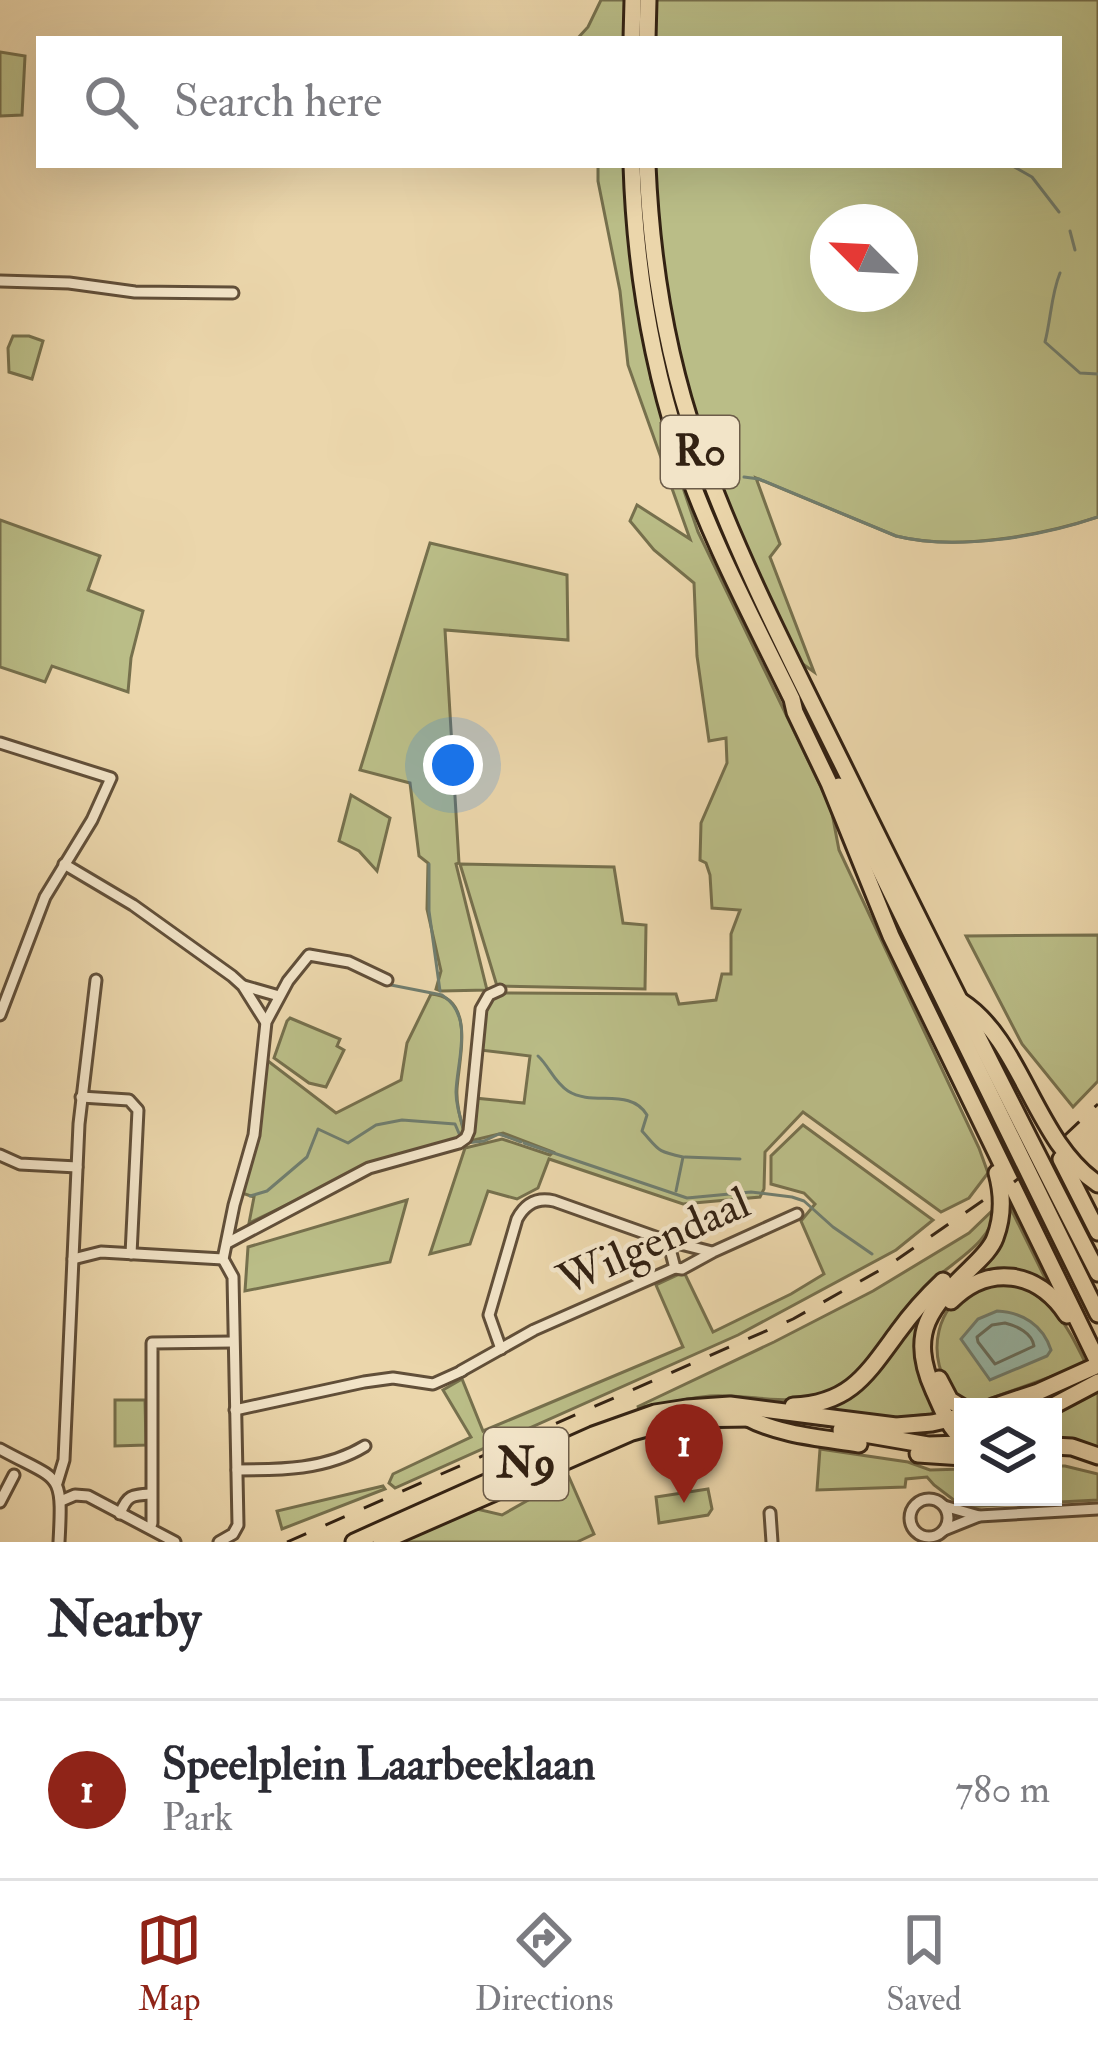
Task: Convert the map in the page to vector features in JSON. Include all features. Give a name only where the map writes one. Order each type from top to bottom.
[{"type":"highway","points":[[632,36],[633,0]]},
{"type":"highway","points":[[647,36],[648,0]]},
{"type":"highway","name":"R0","points":[[632,168],[635,220],[656,358],[679,448],[713,532],[1098,1314]]},
{"type":"highway","name":"R0","points":[[647,168],[663,313],[696,440],[728,524],[1098,1273]]},
{"type":"highway","points":[[792,699],[879,910],[1094,1355]]},
{"type":"highway","points":[[961,1001],[978,1012],[1070,1160],[1098,1184]]},
{"type":"highway","points":[[1049,1129],[1098,1232]]},
{"type":"highway","points":[[954,1405],[924,1363],[924,1332],[935,1304],[995,1239],[1002,1198],[997,1158]]},
{"type":"highway","points":[[954,1456],[798,1434],[758,1424],[751,1412],[813,1405],[852,1389],[868,1375],[925,1299],[996,1229]]},
{"type":"highway","points":[[954,1405],[935,1371],[933,1336],[947,1304],[983,1279],[1005,1276],[1049,1293],[1094,1355]]},
{"type":"highway","points":[[1017,1398],[1047,1387],[1094,1355]]},
{"type":"highway","points":[[1062,1401],[1098,1382]]},
{"type":"highway","points":[[1010,1398],[1047,1387]]},
{"type":"highway","name":"N9","points":[[354,1542],[592,1435],[686,1408],[730,1405],[928,1445],[954,1443]]},
{"type":"highway","name":"N9","points":[[381,1542],[632,1432],[680,1419],[751,1412],[914,1425],[954,1415]]},
{"type":"highway","points":[[1062,1447],[1098,1456]]},
{"type":"street","points":[[0,281],[135,292],[233,293]]},
{"type":"street","points":[[0,742],[111,778],[34,922],[0,1015]]},
{"type":"street","points":[[64,864],[133,905],[244,986],[279,995]]},
{"type":"street","points":[[219,1542],[238,1525],[232,1276],[224,1259],[254,1135],[266,1022],[308,955],[349,962],[387,980]]},
{"type":"street","points":[[59,1542],[57,1483],[64,1460],[81,1097],[97,980]]},
{"type":"street","points":[[244,986],[266,1022]]},
{"type":"street","points":[[229,1242],[369,1168],[466,1138],[482,1009],[489,995],[500,990]]},
{"type":"street","points":[[81,1097],[129,1100],[138,1110],[131,1254]]},
{"type":"street","points":[[0,1155],[20,1164],[77,1167]]},
{"type":"street","points":[[501,1349],[489,1315],[517,1219],[542,1199],[713,1252]]},
{"type":"street","name":"Wilgendaal","points":[[236,1410],[393,1378],[433,1384],[538,1330],[796,1214]]},
{"type":"street","points":[[661,1239],[670,1249],[675,1268]]},
{"type":"street","points":[[74,1240],[100,1252]]},
{"type":"street","points":[[73,1258],[100,1252],[224,1259]]},
{"type":"street","points":[[150,1528],[152,1342],[233,1342]]},
{"type":"street","points":[[44,1472],[55,1465],[63,1447]]},
{"type":"street","points":[[237,1470],[296,1469],[365,1447]]},
{"type":"street","points":[[0,1449],[57,1483]]},
{"type":"street","points":[[0,1502],[14,1475]]},
{"type":"street","points":[[61,1504],[75,1495],[88,1496],[175,1542]]},
{"type":"street","points":[[120,1514],[130,1496],[151,1495]]},
{"type":"street","points":[[979,1516],[940,1536],[920,1538],[909,1518],[916,1503],[932,1499],[979,1516],[1098,1510]]},
{"type":"street","points":[[940,1536],[948,1517],[944,1506]]},
{"type":"street","points":[[770,1514],[772,1542]]},
{"type":"green space","points":[[601,0],[625,0],[625,36],[580,36]]},
{"type":"green space","points":[[655,0],[1098,0],[1098,517],[998,539],[920,540],[896,536],[756,478],[780,544],[770,557],[814,672],[800,662],[722,493],[701,435],[669,302],[654,168],[1062,168],[1062,36],[654,36]]},
{"type":"green space","points":[[0,52],[25,56],[22,115],[0,116]]},
{"type":"green space","points":[[598,168],[626,168],[651,379],[698,532],[831,808],[839,850],[988,1173],[969,1198],[941,1212],[803,1112],[765,1152],[760,1197],[683,1204],[549,1159],[538,1188],[517,1199],[488,1191],[470,1244],[430,1254],[465,1148],[502,1139],[550,1155],[553,1152],[503,1133],[470,1141],[474,1098],[524,1103],[530,1056],[480,1050],[487,1002],[500,993],[676,994],[679,1004],[716,1000],[722,974],[731,974],[731,934],[740,910],[712,908],[710,875],[700,860],[701,823],[727,763],[726,738],[709,741],[697,656],[694,583],[654,550],[630,521],[637,505],[690,539],[628,365],[620,291]]},
{"type":"green space","points":[[13,336],[43,341],[32,379],[9,372],[8,348]]},
{"type":"green space","points":[[0,520],[100,556],[88,590],[143,611],[128,692],[52,666],[45,682],[0,667]]},
{"type":"green space","points":[[430,543],[567,575],[568,640],[445,630],[456,864],[487,990],[436,989],[441,971],[427,909],[428,863],[419,856],[410,783],[360,770]]},
{"type":"green space","points":[[351,795],[390,818],[377,871],[359,851],[339,841]]},
{"type":"green space","points":[[460,864],[614,867],[623,923],[646,925],[645,989],[497,986]]},
{"type":"green space","points":[[1098,935],[1098,1081],[1073,1107],[1022,1044],[966,936]]},
{"type":"green space","points":[[431,994],[445,998],[460,1017],[457,1095],[463,1139],[370,1165],[249,1223],[254,1197],[242,1193],[258,1138],[268,1061],[336,1113],[401,1080],[407,1043]]},
{"type":"green space","points":[[290,1018],[340,1039],[337,1046],[344,1050],[326,1087],[309,1083],[274,1058]]},
{"type":"green space","points":[[803,1125],[933,1220],[896,1250],[738,1335],[395,1488],[389,1483],[393,1474],[471,1437],[443,1390],[462,1379],[483,1431],[683,1347],[656,1285],[684,1272],[713,1332],[824,1274],[801,1221],[815,1204],[804,1193],[771,1184],[771,1156]]},
{"type":"green space","points":[[1006,1199],[1051,1290],[1026,1277],[1000,1275],[969,1284],[944,1305],[929,1351],[949,1414],[929,1371],[927,1327],[947,1296],[989,1253],[1003,1227]]},
{"type":"green space","points":[[407,1200],[390,1262],[245,1291],[248,1247]]},
{"type":"green space","points":[[995,1208],[980,1241],[930,1283],[881,1349],[832,1393],[798,1400],[710,1396],[637,1407],[873,1291],[969,1233]]},
{"type":"green space","points":[[1009,1281],[1048,1304],[1086,1364],[992,1398],[957,1398],[941,1370],[939,1331],[950,1307],[984,1285]]},
{"type":"green space","points":[[940,1291],[922,1326],[941,1413],[895,1418],[812,1408],[820,1406],[906,1329]]},
{"type":"green space","points":[[1098,1391],[1098,1452],[1062,1444],[1062,1409]]},
{"type":"green space","points":[[115,1400],[145,1400],[146,1445],[115,1446]]},
{"type":"green space","points":[[820,1449],[908,1462],[930,1470],[954,1469],[954,1500],[927,1477],[906,1479],[905,1487],[817,1490]]},
{"type":"green space","points":[[1062,1466],[1098,1474],[1098,1500],[1062,1502]]},
{"type":"green space","points":[[569,1477],[594,1534],[577,1542],[402,1542],[477,1509],[502,1515]]},
{"type":"green space","points":[[385,1489],[282,1529],[277,1511]]},
{"type":"green space","points":[[708,1489],[712,1509],[708,1515],[659,1523],[656,1497]]},
{"type":"water","points":[[997,1311],[1030,1322],[1051,1350],[1047,1356],[990,1380],[961,1339],[978,1319]]},
{"type":"waterway","points":[[1016,168],[1032,177],[1059,212]]},
{"type":"waterway","points":[[1070,231],[1075,250]]},
{"type":"waterway","points":[[1060,273],[1045,342],[1080,373],[1098,374]]},
{"type":"waterway","points":[[744,477],[896,536],[920,540],[998,540],[1098,517]]},
{"type":"waterway","points":[[429,864],[429,911],[440,991]]},
{"type":"waterway","points":[[391,985],[442,995],[458,1014],[462,1039],[456,1097],[464,1130]]},
{"type":"waterway","points":[[538,1056],[568,1091],[588,1098],[621,1099],[640,1107],[647,1115],[642,1131],[659,1149],[683,1157],[676,1191]]},
{"type":"waterway","points":[[250,1196],[267,1191],[307,1157],[318,1129],[348,1143],[376,1125],[402,1120],[455,1124],[461,1138]]},
{"type":"waterway","points":[[466,1143],[499,1134],[521,1142]]},
{"type":"waterway","points":[[524,1143],[687,1198],[751,1192],[792,1197],[804,1201],[872,1254]]},
{"type":"waterway","points":[[685,1157],[740,1159]]},
{"type":"railway","points":[[1064,1136],[1098,1104]]},
{"type":"railway","points":[[1014,1182],[1019,1178]]},
{"type":"railway","points":[[287,1542],[793,1319],[889,1265],[994,1193]]},
{"type":"place","name":"Speelplein Laarbeeklaan","points":[[684,1503]]}]
